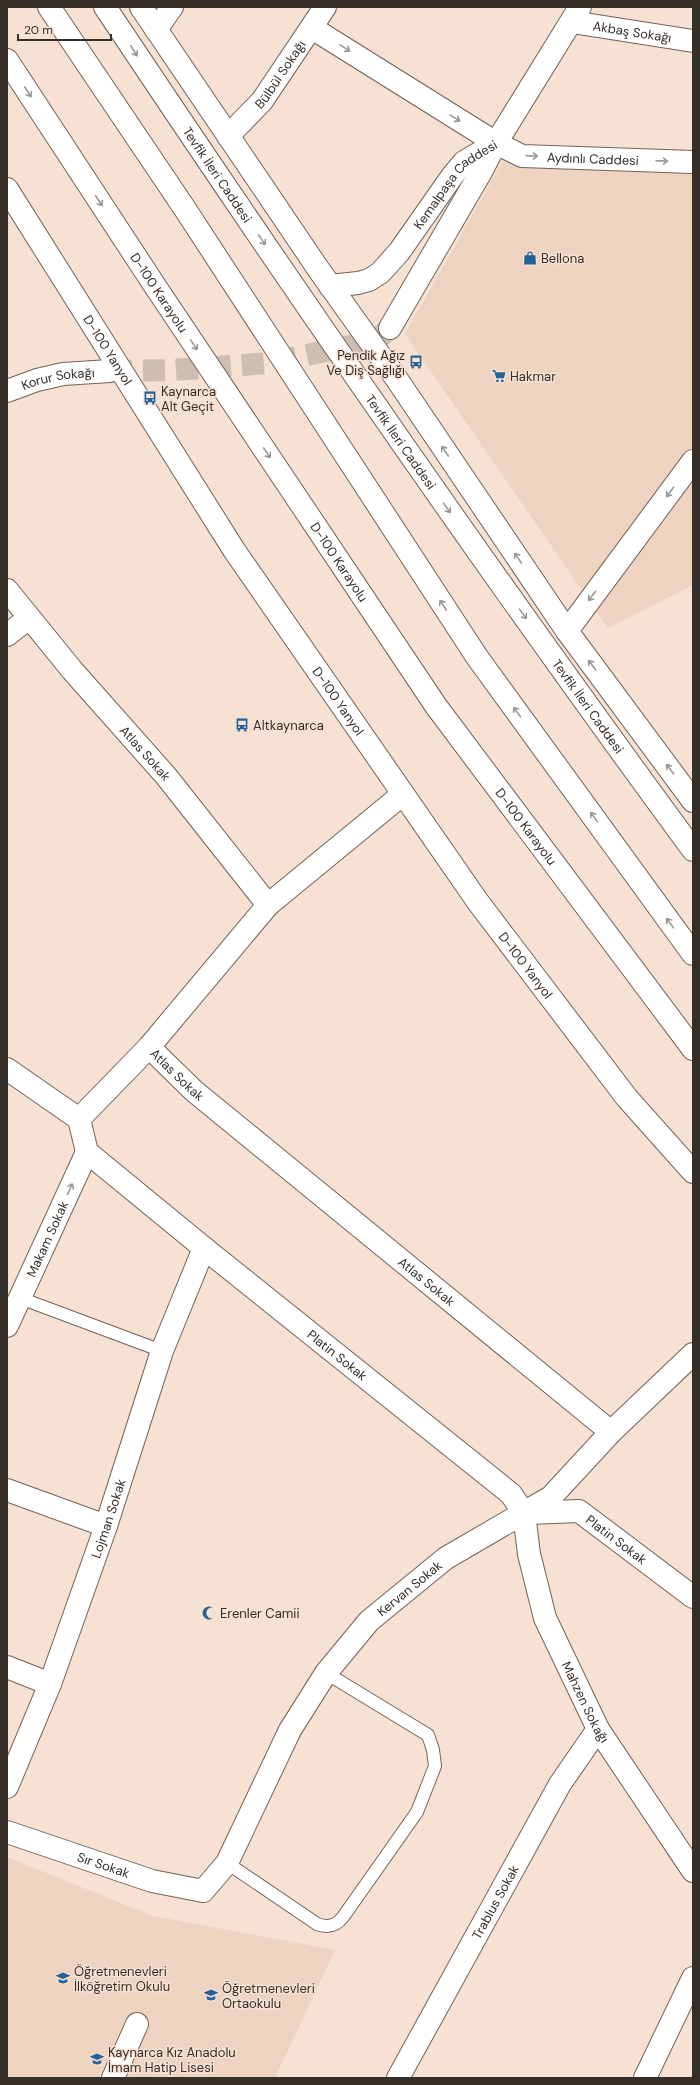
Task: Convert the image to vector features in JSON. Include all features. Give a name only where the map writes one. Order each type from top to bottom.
[{"type":"main road","points":[[49,7],[185,209],[477,657],[693,954]]},
{"type":"main road","name":"Tevfik İleri Caddesi","points":[[105,7],[307,308],[484,561],[693,850]]},
{"type":"main road","name":"Tevfik İleri Caddesi","points":[[141,7],[330,286],[396,378],[567,630],[693,801]]},
{"type":"main road","points":[[156,30],[172,7]]},
{"type":"main road","name":"Bülbül Sokağı","points":[[204,155],[228,136],[262,101],[325,7]]},
{"type":"main road","name":"Akbaş Sokağı","points":[[576,14],[693,41]]},
{"type":"main road","name":"Kemalpaşa Caddesi","points":[[330,286],[358,283],[369,280],[380,273],[400,252],[453,175],[464,162],[496,143],[576,14]]},
{"type":"main road","name":"Aydınlı Caddesi","points":[[312,28],[496,143],[522,156],[693,162]]},
{"type":"main road","name":"D-100 Karayolu","points":[[7,60],[153,283],[436,706],[693,1049]]},
{"type":"main road","points":[[390,328],[482,172],[496,143]]},
{"type":"main road","name":"D-100 Yanyol","points":[[11,200],[234,550],[478,902],[627,1098],[693,1172]]},
{"type":"main road","name":"Korur Sokağı","points":[[7,391],[37,380],[63,374],[110,371]]},
{"type":"main road","points":[[567,630],[693,461]]},
{"type":"main road","name":"Atlas Sokak","points":[[7,590],[28,618],[166,776],[268,905],[149,1047],[194,1091],[611,1432]]},
{"type":"main road","points":[[7,635],[28,618]]},
{"type":"main road","points":[[268,905],[403,794]]},
{"type":"main road","points":[[79,1119],[149,1047]]},
{"type":"main road","points":[[7,1069],[79,1119],[88,1152]]},
{"type":"main road","name":"Platin Sokak","points":[[88,1152],[204,1248],[511,1494],[524,1513],[580,1511],[693,1597]]},
{"type":"main road","name":"Makam Sokak","points":[[7,1326],[88,1152]]},
{"type":"main road","name":"Lojman Sokak","points":[[7,1786],[50,1684],[106,1526],[162,1351],[204,1248]]},
{"type":"main road","name":"Kervan Sokak","points":[[203,1891],[227,1863],[290,1730],[326,1673],[369,1621],[446,1558],[551,1497],[611,1432],[693,1354]]},
{"type":"main road","points":[[7,1490],[106,1526]]},
{"type":"main road","name":"Mahzen Sokağı","points":[[524,1513],[530,1554],[545,1618],[598,1729],[693,1871]]},
{"type":"main road","points":[[7,1667],[50,1684]]},
{"type":"main road","name":"Trablus Sokak","points":[[398,2078],[560,1784],[598,1729]]},
{"type":"main road","name":"Sır Sokak","points":[[7,1832],[152,1882],[203,1891]]},
{"type":"main road","points":[[645,2078],[693,1978]]},
{"type":"main road","points":[[114,2078],[138,2024]]},
{"type":"lane","points":[[20,1298],[162,1351]]},
{"type":"lane","points":[[227,1863],[317,1924],[325,1927],[334,1925],[343,1917],[417,1812],[435,1766],[433,1750],[428,1735],[326,1673]]},
{"type":"shaded area","points":[[512,145],[693,152],[693,585],[608,628],[405,334]]},
{"type":"shaded area","points":[[7,1857],[153,1916],[335,1950],[275,2078],[7,2078]]},
{"type":"tunnel","points":[[110,371],[173,370],[269,363],[355,345],[381,336],[390,328]]},
{"type":"place","name":"Bellona","points":[[530,258]]},
{"type":"place","name":"Pendi̇k Ağız Ve Diş Sağlığı","points":[[416,362]]},
{"type":"place","name":"Hakmar","points":[[499,376]]},
{"type":"place","name":"Kaynarca Alt Geçit","points":[[150,398]]},
{"type":"place","name":"Altkaynarca","points":[[242,725]]},
{"type":"place","name":"Erenler Camii","points":[[209,1613]]},
{"type":"place","name":"Öğretmenevleri İlköğretim Okulu","points":[[63,1978]]},
{"type":"place","name":"Öğretmenevleri Ortaokulu","points":[[211,1995]]},
{"type":"place","name":"Kaynarca Kız Anadolu İmam Hatip Lisesi","points":[[97,2059]]}]
